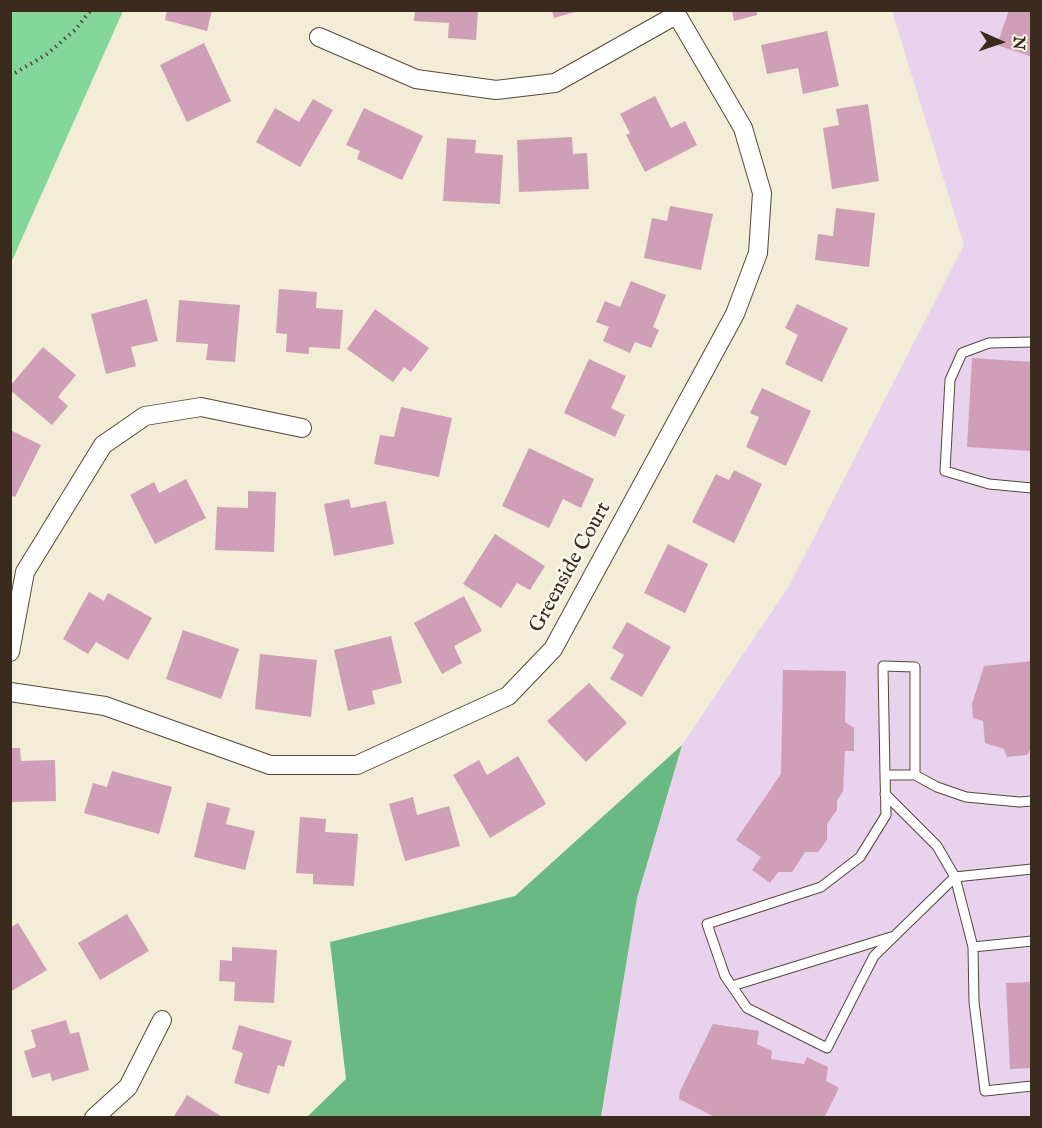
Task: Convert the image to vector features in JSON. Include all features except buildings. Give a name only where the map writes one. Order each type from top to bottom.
[{"type":"street","points":[[319,37],[416,79],[496,90],[555,83],[675,13]]},
{"type":"street","name":"Greenside Court","points":[[10,692],[105,706],[270,765],[357,765],[508,696],[553,649],[735,314],[758,253],[762,193],[744,128],[675,13]]},
{"type":"street","points":[[10,651],[25,572],[103,445],[145,416],[201,407],[302,428]]},
{"type":"street","points":[[94,1118],[128,1087],[162,1020]]},
{"type":"lane","points":[[1032,342],[989,343],[962,353],[950,380],[945,471],[989,484],[1032,488]]},
{"type":"lane","points":[[915,775],[915,667],[883,666],[886,814],[860,857],[821,887],[707,924],[725,976],[747,1008],[827,1048],[874,956],[955,877],[1032,869]]},
{"type":"lane","points":[[885,775],[915,775],[937,787],[966,797],[1032,801]]},
{"type":"lane","points":[[885,794],[937,846],[955,877],[973,947],[974,1002],[985,1091],[1032,1086]]},
{"type":"lane","points":[[732,986],[893,936]]},
{"type":"lane","points":[[973,947],[1032,941]]},
{"type":"path","points":[[10,76],[47,54],[75,30],[91,10]]},
{"type":"shaded area","points":[[892,11],[1031,11],[1031,1117],[601,1118],[637,898],[682,745],[789,586],[964,245]]},
{"type":"green space","points":[[10,11],[123,11],[11,263]]},
{"type":"green space","points":[[682,745],[637,898],[601,1117],[307,1117],[346,1079],[330,942],[515,896]]}]
